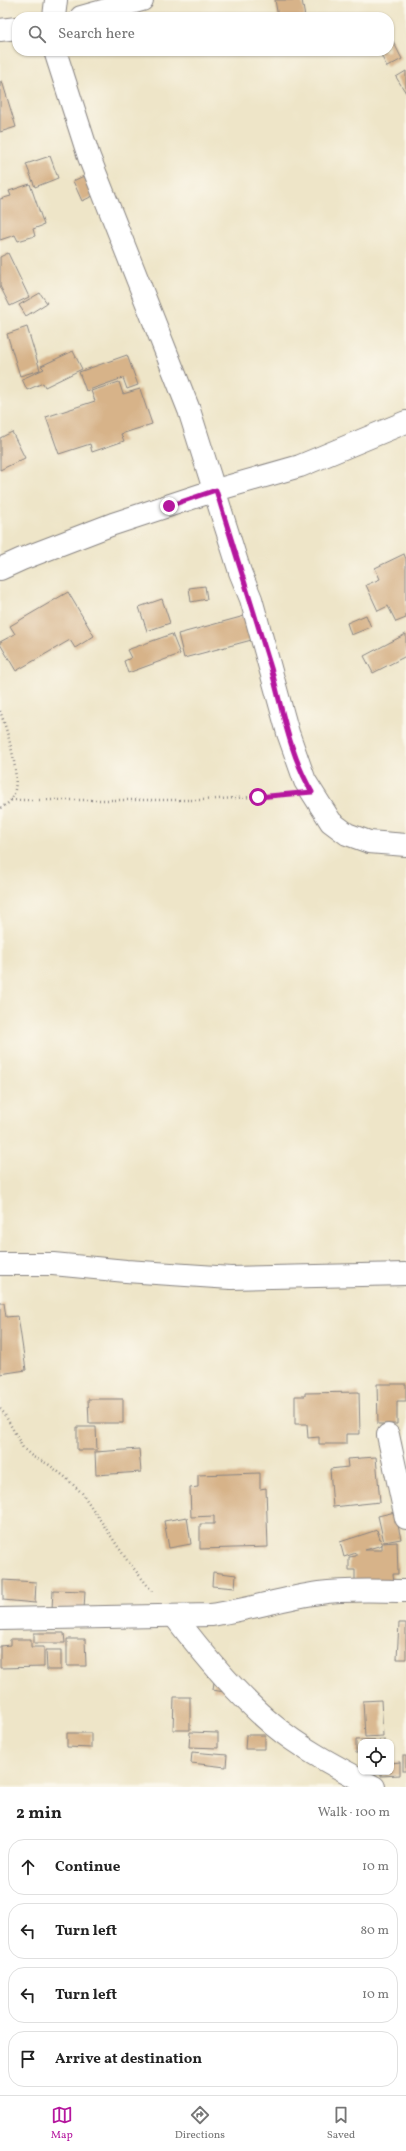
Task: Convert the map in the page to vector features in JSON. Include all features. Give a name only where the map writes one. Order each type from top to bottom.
[{"type":"street","points":[[55,12],[56,0]]},
{"type":"street","points":[[99,12],[142,0]]},
{"type":"street","points":[[0,30],[12,29]]},
{"type":"street","points":[[57,56],[89,158],[189,410],[216,490],[240,572],[251,599],[295,754],[312,792],[331,822],[347,834],[369,842],[406,844]]},
{"type":"street","points":[[0,569],[113,524],[216,490],[300,466],[406,422]]},
{"type":"street","points":[[0,1264],[53,1264],[126,1271],[231,1278],[406,1274]]},
{"type":"street","points":[[388,1435],[406,1518]]},
{"type":"street","points":[[0,1619],[41,1617],[175,1617],[211,1615],[243,1611],[284,1599],[321,1592],[406,1591]]},
{"type":"street","points":[[175,1617],[218,1669],[273,1725],[308,1749],[374,1787]]},
{"type":"path","points":[[0,711],[6,727],[14,766],[15,787],[11,800]]},
{"type":"path","points":[[0,808],[11,800],[201,800],[312,792]]},
{"type":"path","points":[[0,1409],[4,1413],[23,1448],[33,1457],[48,1464],[82,1493],[127,1560],[175,1617]]},
{"type":"building","points":[[275,0],[302,0],[304,12],[277,12]]},
{"type":"building","points":[[394,43],[402,59],[387,67],[382,56],[394,56]]},
{"type":"building","points":[[406,71],[406,93],[396,77]]},
{"type":"building","points":[[2,81],[16,127],[0,132],[0,82]]},
{"type":"building","points":[[50,156],[58,178],[35,187],[26,164]]},
{"type":"building","points":[[84,176],[93,196],[82,201],[73,181]]},
{"type":"building","points":[[30,184],[44,225],[33,229],[35,236],[18,241],[15,235],[0,240],[0,199],[11,196],[9,191]]},
{"type":"building","points":[[8,253],[29,297],[10,306],[0,286],[0,257]]},
{"type":"building","points":[[40,293],[47,303],[26,316],[19,305]]},
{"type":"building","points":[[27,327],[40,370],[20,376],[7,334]]},
{"type":"building","points":[[73,351],[82,369],[45,387],[43,383],[27,390],[22,379],[44,369],[41,366]]},
{"type":"building","points":[[127,355],[138,385],[127,389],[123,378],[86,391],[79,372]]},
{"type":"building","points":[[119,382],[123,394],[140,389],[152,424],[121,434],[124,441],[92,452],[90,444],[59,454],[46,417],[95,401],[91,391]]},
{"type":"building","points":[[12,432],[25,458],[0,470],[0,438]]},
{"type":"building","points":[[404,554],[406,559],[406,618],[396,622],[388,606],[378,611],[366,585],[380,579],[375,568]]},
{"type":"building","points":[[205,586],[207,599],[191,602],[189,588]]},
{"type":"building","points":[[68,592],[94,636],[75,648],[70,640],[16,671],[0,644],[0,642],[15,634],[10,626]]},
{"type":"building","points":[[162,599],[170,623],[147,631],[139,607]]},
{"type":"building","points":[[252,614],[259,638],[184,658],[178,634]]},
{"type":"building","points":[[366,615],[371,627],[351,635],[347,623]]},
{"type":"building","points":[[172,634],[180,654],[128,673],[124,661],[131,658],[127,650]]},
{"type":"building","points":[[406,634],[406,656],[373,673],[364,656]]},
{"type":"building","points":[[0,1303],[4,1303],[6,1317],[18,1316],[26,1370],[0,1374]]},
{"type":"building","points":[[377,1384],[406,1384],[406,1401],[397,1401],[397,1424],[378,1424]]},
{"type":"building","points":[[359,1392],[360,1434],[346,1434],[346,1444],[319,1444],[319,1437],[308,1438],[307,1424],[295,1424],[295,1396],[305,1396],[305,1393]]},
{"type":"building","points":[[88,1399],[123,1399],[123,1423],[89,1423]]},
{"type":"building","points":[[77,1427],[96,1427],[97,1450],[77,1450]]},
{"type":"building","points":[[139,1449],[141,1472],[96,1475],[95,1452]]},
{"type":"building","points":[[376,1457],[380,1502],[333,1507],[330,1469],[348,1467],[347,1459]]},
{"type":"building","points":[[260,1473],[260,1489],[266,1488],[268,1547],[200,1549],[200,1524],[214,1524],[214,1516],[191,1517],[190,1488],[198,1487],[198,1475]]},
{"type":"building","points":[[395,1512],[401,1539],[384,1542],[378,1516]]},
{"type":"building","points":[[187,1517],[191,1544],[169,1548],[164,1521]]},
{"type":"building","points":[[377,1530],[382,1545],[382,1543],[397,1542],[398,1574],[393,1574],[394,1582],[355,1583],[355,1570],[349,1570],[349,1557],[356,1556],[356,1553],[344,1557],[340,1542]],"holes":[[[382,1545],[382,1550],[365,1550]]]},
{"type":"building","points":[[213,1572],[236,1575],[235,1588],[212,1586]]},
{"type":"building","points":[[3,1580],[36,1582],[35,1603],[3,1600]]},
{"type":"building","points":[[53,1590],[85,1591],[84,1610],[52,1609]]},
{"type":"building","points":[[399,1623],[406,1623],[406,1659],[397,1659]]},
{"type":"building","points":[[34,1633],[64,1633],[65,1643],[34,1643]]},
{"type":"building","points":[[10,1639],[31,1639],[31,1647],[44,1647],[44,1667],[0,1668],[0,1646],[10,1645]]},
{"type":"building","points":[[67,1639],[85,1639],[86,1666],[67,1666]]},
{"type":"building","points":[[46,1650],[61,1650],[61,1670],[47,1670]]},
{"type":"building","points":[[214,1682],[225,1684],[224,1692],[213,1690]]},
{"type":"building","points":[[174,1697],[190,1697],[190,1730],[173,1730]]},
{"type":"building","points":[[381,1700],[383,1736],[365,1737],[363,1701]]},
{"type":"building","points":[[190,1732],[218,1733],[218,1748],[189,1747]]},
{"type":"building","points":[[67,1733],[91,1733],[91,1748],[67,1747]]},
{"type":"building","points":[[246,1735],[265,1735],[265,1749],[245,1749]]},
{"type":"building","points":[[356,1740],[358,1740],[358,1753],[356,1753]]},
{"type":"building","points":[[192,1752],[227,1755],[226,1767],[191,1763]]},
{"type":"building","points":[[403,1756],[406,1756],[406,1771],[403,1771]]},
{"type":"building","points":[[400,1762],[400,1775],[381,1776],[394,1775],[394,1763]]},
{"type":"route","points":[[169,506],[216,490],[240,572],[251,599],[288,732],[305,781],[312,792],[258,797]]}]
